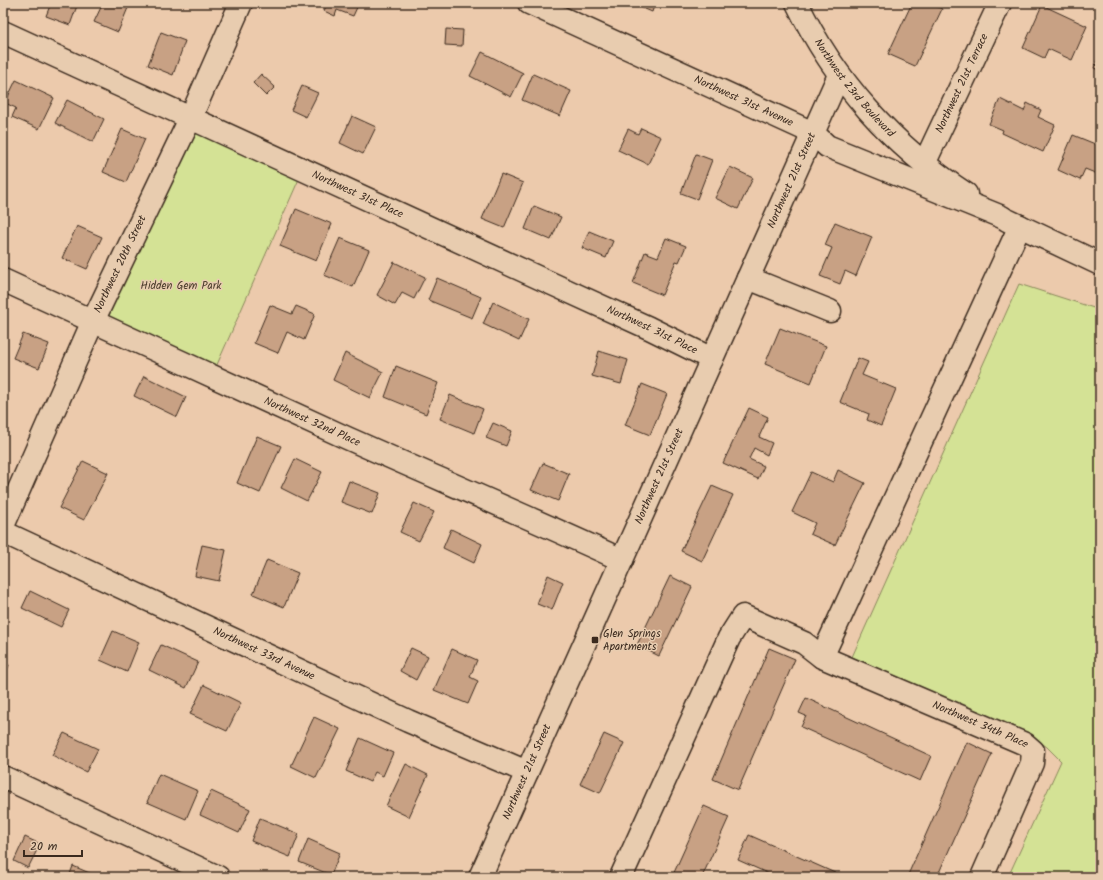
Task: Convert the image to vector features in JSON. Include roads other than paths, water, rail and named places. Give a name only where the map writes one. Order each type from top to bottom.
[{"type":"street","name":"Northwest 20th Street","points":[[3,526],[93,321],[190,119],[241,3]]},
{"type":"street","name":"Northwest 31st Avenue","points":[[529,3],[813,133],[827,146],[1011,222],[1100,264]]},
{"type":"street","name":"Northwest 23rd Boulevard","points":[[797,3],[808,27],[839,75],[877,120],[924,164]]},
{"type":"street","name":"Northwest 21st Terrace","points":[[924,164],[1000,3]]},
{"type":"street","name":"Northwest 31st Place","points":[[3,32],[577,295],[712,359]]},
{"type":"street","name":"Northwest 21st Street","points":[[480,877],[839,75]]},
{"type":"street","name":"Northwest 31st Avenue","points":[[924,164],[1011,222]]},
{"type":"street","points":[[621,877],[729,638],[743,616],[804,643],[822,657],[1011,222]]},
{"type":"street","points":[[748,278],[830,311]]},
{"type":"street","name":"Northwest 32nd Place","points":[[3,280],[316,424],[622,560]]},
{"type":"street","name":"Northwest 33rd Avenue","points":[[3,532],[408,721],[527,772]]},
{"type":"street","name":"Northwest 34th Place","points":[[822,657],[1025,744],[1033,751],[1032,763],[982,877]]},
{"type":"street","points":[[3,777],[218,877]]},
{"type":"place","name":"Glen Springs Apartments","points":[[595,640]]},
{"type":"park label","name":"Hidden Gem Park","points":[[181,286]]}]
